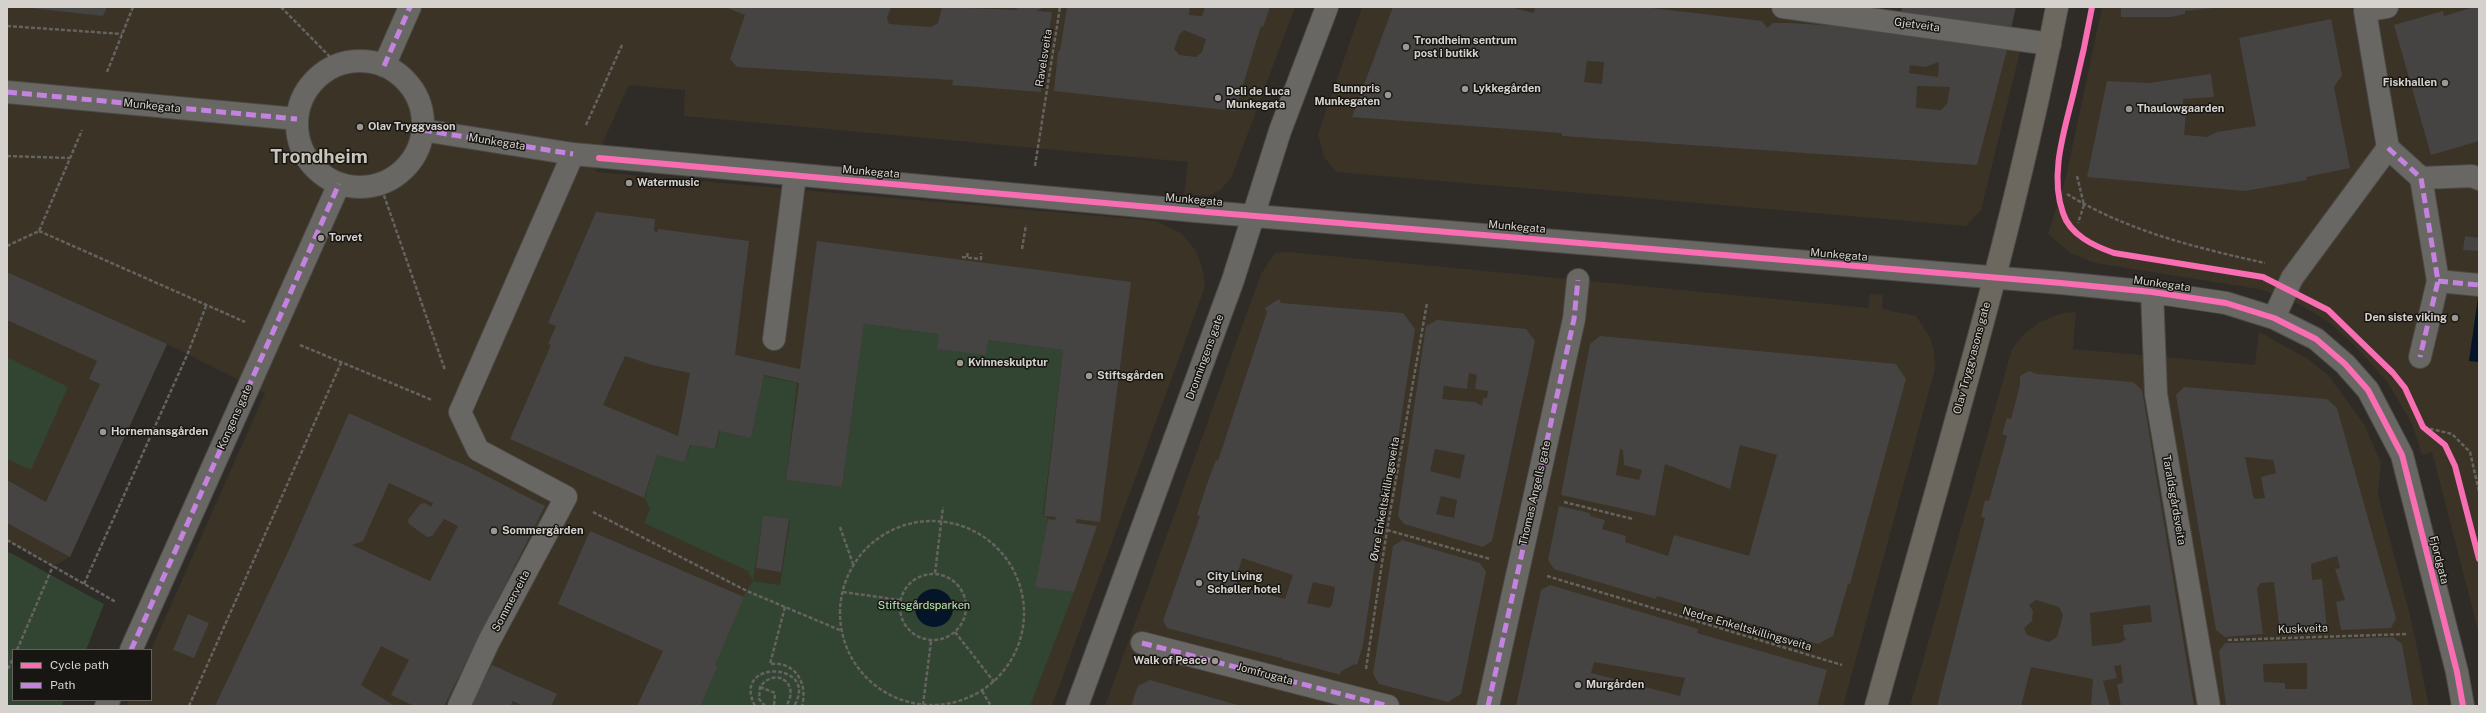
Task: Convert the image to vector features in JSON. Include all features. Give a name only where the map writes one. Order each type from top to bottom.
[{"type":"main road","name":"Olav Tryggvasons gate","points":[[1876,706],[2018,183],[2057,7]]},
{"type":"street","points":[[384,66],[410,7]]},
{"type":"street","name":"Dronningens gate","points":[[1077,706],[1233,280],[1280,131],[1326,7]]},
{"type":"street","name":"Gjetveita","points":[[1783,7],[1884,14],[2050,44]]},
{"type":"street","points":[[2387,7],[2365,11],[2366,26],[2388,148],[2421,178],[2438,281],[2420,357]]},
{"type":"street","points":[[353,61],[369,62],[384,66],[401,76],[414,92],[421,110],[422,130],[418,148],[409,163],[396,176],[380,184],[360,187],[339,184],[321,174],[307,159],[299,140],[297,119],[301,101],[310,86],[322,74],[338,65],[353,61]]},
{"type":"street","name":"Munkegata","points":[[7,92],[297,119]]},
{"type":"street","name":"Munkegata","points":[[422,130],[599,158],[1993,277],[2152,292],[2226,303],[2274,318],[2316,339],[2345,364],[2368,390],[2386,422]]},
{"type":"street","points":[[2274,318],[2287,288],[2388,148]]},
{"type":"street","points":[[566,498],[478,450],[460,412],[573,154]]},
{"type":"street","points":[[774,339],[795,175]]},
{"type":"street","points":[[2421,178],[2472,176],[2479,179]]},
{"type":"street","name":"Kongens gate","points":[[131,649],[339,184]]},
{"type":"street","name":"Thomas Angells gate","points":[[1488,706],[1574,318],[1578,280]]},
{"type":"street","points":[[2438,281],[2479,285]]},
{"type":"street","name":"Taraldsgårdsveita","points":[[2152,292],[2156,394],[2209,706]]},
{"type":"street","name":"Fjordgata","points":[[2386,422],[2402,455],[2458,672],[2463,706]]},
{"type":"street","name":"Sommerveita","points":[[459,706],[489,641],[566,498]]},
{"type":"street","name":"Jomfrugata","points":[[1142,643],[1388,706]]},
{"type":"path","points":[[7,246],[39,231],[133,7]]},
{"type":"path","points":[[281,7],[338,65]]},
{"type":"path","points":[[7,26],[122,34]]},
{"type":"path","points":[[573,154],[622,45]]},
{"type":"path","points":[[7,156],[70,158]]},
{"type":"path","points":[[2077,176],[2084,205],[2078,223]]},
{"type":"path","points":[[380,184],[460,412]]},
{"type":"path","points":[[2067,194],[2084,205],[2177,243],[2265,264],[2287,288]]},
{"type":"path","points":[[967,257],[968,252]]},
{"type":"path","points":[[962,256],[973,260],[981,259],[981,253]]},
{"type":"path","points":[[84,584],[188,353],[206,306]]},
{"type":"path","points":[[189,706],[340,363]]},
{"type":"path","points":[[2405,388],[2423,427],[2434,436]]},
{"type":"path","points":[[2386,422],[2423,427],[2452,434],[2470,452],[2479,491]]},
{"type":"path","points":[[1535,495],[1633,519]]},
{"type":"path","points":[[566,498],[740,587],[842,631]]},
{"type":"path","points":[[935,574],[940,521],[943,507]]},
{"type":"path","points":[[940,521],[970,528],[996,545],[1014,570],[1024,599],[1023,629],[1013,658],[994,682],[982,691],[954,703],[924,705],[895,698],[870,682],[852,659],[842,631],[840,611],[843,592],[853,565],[870,545],[890,530],[915,522],[940,521]]},
{"type":"path","points":[[840,527],[853,565]]},
{"type":"path","points":[[7,540],[116,602]]},
{"type":"path","points":[[17,649],[53,566]]},
{"type":"path","points":[[935,574],[946,576],[955,582],[962,591],[966,602],[966,613],[962,624],[955,632],[948,637],[931,640],[920,638],[907,628],[900,613],[900,600],[908,584],[916,578],[935,574]]},
{"type":"path","points":[[843,592],[900,600]]},
{"type":"path","points":[[771,671],[770,664],[785,607]]},
{"type":"path","points":[[955,632],[994,682]]},
{"type":"path","points":[[924,705],[931,640]]},
{"type":"path","points":[[770,664],[787,666],[797,673],[803,684],[805,695],[802,706]]},
{"type":"path","points":[[761,702],[755,706],[751,693],[758,677],[771,671],[784,672],[795,683],[798,696],[794,706]]},
{"type":"path","points":[[765,706],[761,702],[758,693],[760,687],[768,678],[775,677],[782,678],[789,686],[791,694],[786,706]]},
{"type":"path","points":[[789,686],[795,683]]},
{"type":"path","points":[[760,687],[775,693],[774,706]]},
{"type":"path","points":[[982,691],[991,706]]},
{"type":"shaded area","points":[[7,7],[1295,7],[1232,176],[1221,190],[1208,196],[1184,194],[1188,162],[684,116],[685,90],[629,85],[603,142],[596,172],[1156,221],[1181,233],[1195,250],[1202,266],[1205,287],[1052,706],[126,706],[128,701],[152,701],[151,649],[265,393],[167,344],[70,557],[53,566],[7,540]]},
{"type":"shaded area","points":[[1362,7],[1783,7],[2023,40],[1981,210],[1966,226],[1336,172],[1324,157],[1318,134]]},
{"type":"shaded area","points":[[2102,7],[2479,7],[2479,291],[2469,361],[2479,362],[2479,634],[2432,452],[2422,455],[2412,424],[2394,393],[2385,379],[2356,347],[2330,323],[2299,304],[2283,297],[2259,289],[2095,263],[2070,253],[2048,234],[2066,177]]},
{"type":"shaded area","points":[[1289,252],[1868,308],[1870,294],[1883,295],[1882,309],[1916,316],[1930,337],[1934,351],[1935,369],[1843,706],[1105,706],[1261,274],[1275,253]]},
{"type":"shaded area","points":[[2076,312],[2073,349],[2255,365],[2259,332],[2308,359],[2328,375],[2364,424],[2381,463],[2378,495],[2411,619],[2429,706],[1910,706],[2012,349],[2024,334],[2040,322],[2063,313]]},
{"type":"green space","name":"Stiftsgårdsparken","points":[[864,324],[1063,350],[1043,515],[1048,518],[1036,586],[1074,592],[1030,706],[697,706],[743,597],[753,581],[748,571],[644,523],[650,509],[645,498],[657,454],[684,462],[691,445],[716,449],[720,431],[751,438],[764,376],[797,383],[786,480],[842,487]],"holes":[[[763,515],[790,520],[780,585],[753,581]]]},
{"type":"green space","points":[[7,357],[68,387],[31,470],[7,459]]},
{"type":"green space","points":[[7,551],[104,604],[86,649],[12,649],[12,701],[64,701],[62,706],[7,706]]},
{"type":"water","points":[[2479,291],[2479,362],[2469,361]]},
{"type":"water","points":[[930,589],[938,589],[945,592],[950,597],[953,608],[950,619],[945,624],[938,627],[930,627],[923,624],[918,619],[915,612],[915,604],[918,597],[923,592]]},
{"type":"building","points":[[22,7],[107,7],[103,16]]},
{"type":"building","points":[[725,7],[891,7],[887,18],[889,24],[931,27],[938,23],[942,7],[1019,10],[1014,7],[1045,7],[1036,11],[1052,12],[1041,92],[952,85],[953,80],[737,67],[730,59],[745,15]]},
{"type":"building","points":[[1067,7],[1190,7],[1189,15],[1202,16],[1205,7],[1270,7],[1263,27],[1261,26],[1235,111],[1054,91],[1058,51],[1060,51]],"holes":[[[1184,30],[1206,39],[1202,52],[1196,57],[1179,55],[1174,49],[1179,35]]]},
{"type":"building","points":[[1393,7],[1510,7],[1534,13],[1535,7],[1644,7],[1762,21],[1767,28],[1773,23],[1789,23],[1903,30],[2008,46],[1977,165],[1562,136],[1562,133],[1352,117]],"holes":[[[1587,61],[1604,62],[1602,84],[1584,82]],[[1939,62],[1938,77],[1909,73],[1910,65],[1925,67]],[[1917,86],[1950,87],[1947,104],[1941,110],[1916,108]]]},
{"type":"building","points":[[1902,7],[2016,7],[2010,32],[1900,17]]},
{"type":"building","points":[[2121,7],[2214,8],[2185,11],[2185,14],[2171,17],[2121,17]]},
{"type":"building","name":"Fiskhallen","points":[[2474,7],[2479,7],[2479,141],[2431,155],[2394,25],[2443,11],[2444,16]]},
{"type":"building","name":"Thaulowgaarden","points":[[2331,19],[2342,75],[2334,87],[2350,168],[2306,177],[2307,180],[2245,191],[2087,177],[2107,81],[2149,83],[2211,74],[2214,97],[2183,99],[2183,104],[2156,107],[2155,111],[2186,114],[2184,135],[2207,137],[2217,132],[2256,126],[2239,38]]},
{"type":"building","points":[[596,212],[655,219],[654,231],[658,232],[658,229],[749,241],[735,355],[800,369],[817,241],[1131,282],[1100,522],[1076,519],[1076,523],[1097,526],[1074,592],[1035,587],[1048,519],[1055,520],[1056,517],[1044,516],[1063,350],[988,340],[986,355],[937,349],[939,334],[864,324],[842,487],[786,480],[799,383],[764,375],[751,438],[719,431],[715,449],[690,445],[684,462],[657,455],[644,498],[510,439],[551,345],[548,344],[556,326],[548,323]],"holes":[[[625,356],[652,365],[690,373],[678,436],[603,405]]]},
{"type":"building","points":[[2465,236],[2479,238],[2479,251],[2463,250]]},
{"type":"building","name":"Hornemansgården","points":[[7,272],[167,344],[70,557],[7,523],[7,480],[46,502],[100,384],[89,379],[97,361],[7,320]]},
{"type":"building","points":[[1279,299],[1281,303],[1403,313],[1415,329],[1393,470],[1382,515],[1363,645],[1357,665],[1355,664],[1340,672],[1341,675],[1281,659],[1283,656],[1280,658],[1167,628],[1163,621],[1200,516],[1197,515],[1206,487],[1216,460],[1218,461],[1267,312],[1265,308]],"holes":[[[1242,558],[1293,575],[1285,599],[1239,587],[1236,580]],[[1313,582],[1335,587],[1332,605],[1329,608],[1307,603]]]},
{"type":"building","points":[[1437,320],[1526,329],[1535,341],[1492,541],[1483,547],[1404,524],[1398,516],[1426,326]],"holes":[[[1469,373],[1477,375],[1475,389],[1488,391],[1487,398],[1483,398],[1482,406],[1475,402],[1442,399],[1444,386],[1467,389]],[[1435,449],[1465,455],[1460,479],[1430,471]],[[1441,496],[1457,500],[1454,518],[1436,514]]]},
{"type":"building","points":[[1600,336],[1896,364],[1906,379],[1850,584],[1848,584],[1833,636],[1818,644],[1657,596],[1656,599],[1554,569],[1548,560],[1559,506],[1590,513],[1590,516],[1605,520],[1602,529],[1626,536],[1625,542],[1668,556],[1674,535],[1749,556],[1777,455],[1740,445],[1730,489],[1665,464],[1655,516],[1561,495],[1590,344]],"holes":[[[1620,449],[1623,450],[1624,465],[1642,470],[1639,480],[1616,475]]]},
{"type":"building","points":[[2029,371],[2037,374],[2133,382],[2142,390],[2194,706],[2121,706],[2117,684],[2123,683],[2121,665],[2114,666],[2117,678],[2103,681],[2110,706],[2091,706],[2093,679],[2031,667],[2021,706],[1937,706],[1985,518],[1981,517],[1985,500],[1989,501],[2007,436],[2002,434],[2007,418],[2011,419],[2020,385],[2020,376]],"holes":[[[2036,600],[2059,607],[2063,615],[2057,637],[2049,642],[2027,635],[2024,628],[2032,621],[2033,611],[2029,605]],[[2150,605],[2152,622],[2123,625],[2124,637],[2126,639],[2120,643],[2092,646],[2090,613]]]},
{"type":"building","points":[[2184,387],[2327,399],[2337,408],[2396,618],[2391,628],[2341,630],[2336,602],[2345,600],[2335,569],[2340,568],[2337,556],[2311,564],[2312,580],[2322,579],[2327,630],[2280,633],[2274,582],[2261,583],[2257,588],[2263,634],[2225,637],[2216,630],[2176,395]],"holes":[[[2245,457],[2273,460],[2276,473],[2261,477],[2265,498],[2255,499],[2253,496]]]},
{"type":"building","points":[[349,413],[469,467],[545,506],[444,706],[414,706],[391,695],[409,660],[381,646],[361,685],[395,706],[215,706],[288,552]],"holes":[[[389,483],[433,503],[431,507],[425,503],[420,504],[408,520],[409,524],[427,537],[432,536],[444,519],[458,526],[430,581],[352,545],[363,541]]]},
{"type":"building","points":[[763,515],[789,519],[781,572],[756,568]]},
{"type":"building","points":[[590,531],[744,597],[715,665],[718,666],[700,706],[637,706],[663,651],[558,604]]},
{"type":"building","points":[[1402,540],[1480,563],[1486,572],[1461,694],[1448,702],[1379,684],[1373,674],[1393,546]]},
{"type":"building","points":[[1550,585],[1698,629],[1697,633],[1827,670],[1817,706],[1516,706],[1541,590]],"holes":[[[1594,662],[1685,678],[1680,696],[1591,673]]]},
{"type":"building","points":[[188,614],[209,623],[194,658],[173,650]]},
{"type":"building","points":[[2393,637],[2402,644],[2413,706],[2226,706],[2219,651],[2225,643]],"holes":[[[2307,663],[2307,689],[2285,689],[2285,683],[2264,682],[2263,664]]]},
{"type":"building","points":[[492,665],[557,694],[551,706],[523,706],[513,701],[510,706],[470,706]]},
{"type":"building","points":[[1150,680],[1241,706],[1131,706],[1138,686]]},
{"type":"marked path","points":[[384,66],[410,7]]},
{"type":"marked path","points":[[7,92],[297,119]]},
{"type":"marked path","points":[[422,130],[573,154]]},
{"type":"marked path","points":[[2388,148],[2421,178],[2438,281],[2420,357]]},
{"type":"marked path","points":[[131,649],[339,184]]},
{"type":"marked path","points":[[1488,706],[1574,319],[1578,280]]},
{"type":"marked path","points":[[2438,281],[2479,285]]},
{"type":"marked path","points":[[1142,643],[1388,706]]},
{"type":"cycle path","points":[[2092,7],[2063,136],[2058,167],[2059,198],[2066,221],[2071,228],[2084,239],[2114,253],[2263,277],[2328,310],[2393,373],[2405,388],[2423,427],[2445,445],[2455,466],[2479,559]]},
{"type":"cycle path","points":[[599,158],[1195,211],[2061,283],[2152,292],[2226,303],[2274,318],[2316,339],[2345,364],[2368,390],[2402,455],[2457,672],[2463,706]]},
{"type":"place","name":"Trondheim sentrum post i butikk","points":[[1406,47]]},
{"type":"place","name":"Fiskhallen","points":[[2445,83]]},
{"type":"place","name":"Lykkegården","points":[[1465,89]]},
{"type":"place","name":"Bunnpris Munkegaten","points":[[1388,95]]},
{"type":"place","name":"Deli de Luca Munkegata","points":[[1218,98]]},
{"type":"place","name":"Thaulowgaarden","points":[[2129,109]]},
{"type":"place","name":"Olav Tryggvason","points":[[360,127]]},
{"type":"place","name":"Watermusic","points":[[629,183]]},
{"type":"place","name":"Torvet","points":[[321,238]]},
{"type":"place","name":"Den siste viking","points":[[2455,318]]},
{"type":"place","name":"Kvinneskulptur","points":[[960,363]]},
{"type":"place","name":"Stiftsgården","points":[[1089,376]]},
{"type":"place","name":"Hornemansgården","points":[[103,432]]},
{"type":"place","name":"Sommergården","points":[[494,531]]},
{"type":"place","name":"City Living Schøller hotel","points":[[1199,583]]},
{"type":"place","name":"Walk of Peace","points":[[1215,661]]},
{"type":"place","name":"Murgården","points":[[1578,685]]},
{"type":"district","name":"Trondheim","points":[[319,157]]}]
